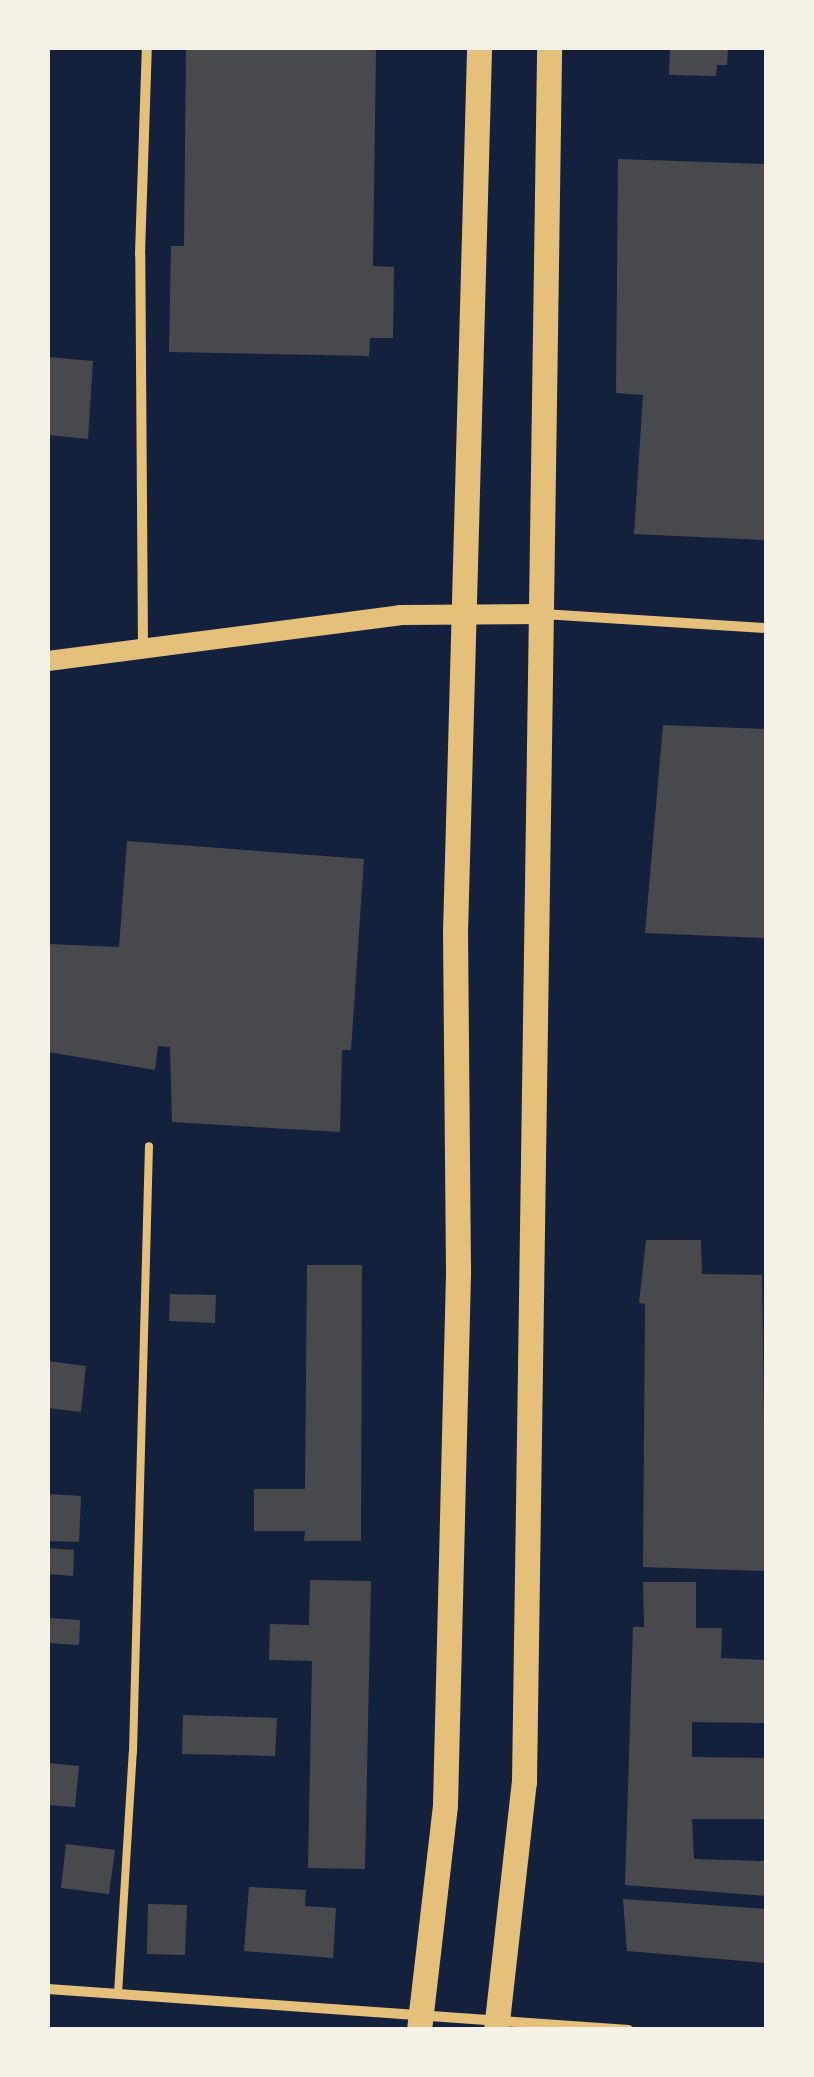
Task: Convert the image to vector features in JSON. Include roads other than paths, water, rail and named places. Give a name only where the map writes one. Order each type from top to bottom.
[{"type":"main road","points":[[420,2022],[445,1805],[458,1273],[455,932],[467,614],[478,48]]},
{"type":"main road","points":[[497,2025],[524,1782],[549,48]]},
{"type":"main road","points":[[48,661],[400,615],[542,614]]},
{"type":"street","points":[[143,647],[140,254],[147,48]]},
{"type":"street","points":[[542,614],[766,628]]},
{"type":"street","points":[[48,1989],[420,2022],[629,2030]]},
{"type":"lane","points":[[118,1994],[133,1752],[149,1146]]}]
